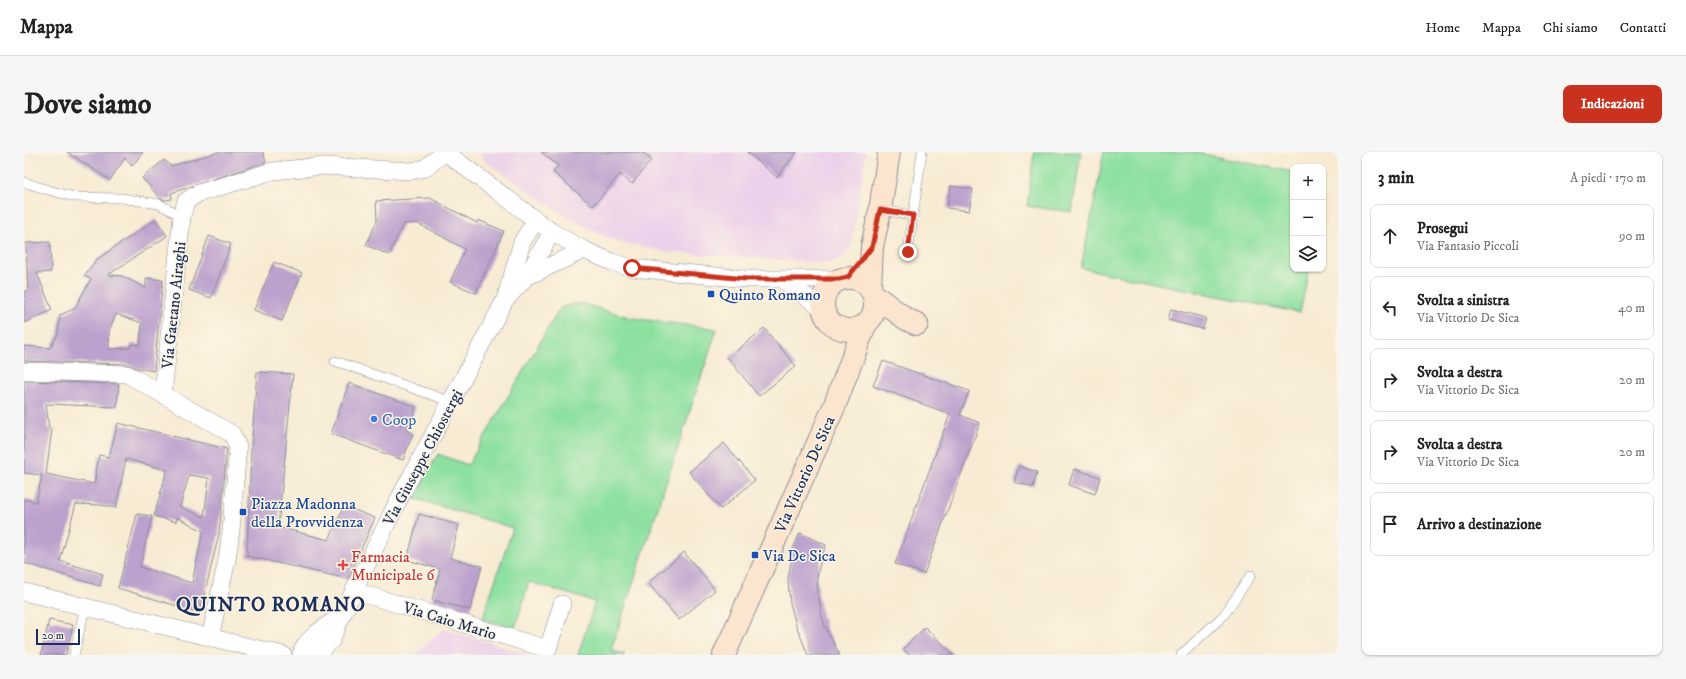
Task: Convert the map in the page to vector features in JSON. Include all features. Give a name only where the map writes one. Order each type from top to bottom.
[{"type":"street","name":"Via Gaetano Airaghi","points":[[163,394],[182,216],[186,201],[197,194],[273,171],[322,166],[411,171],[425,168],[445,152]]},
{"type":"street","points":[[445,152],[552,232],[584,250],[612,262],[632,268],[746,279],[783,280],[857,278],[864,282],[872,291],[911,321],[868,322],[858,329],[840,329],[832,324],[826,317],[823,309],[783,280]]},
{"type":"street","name":"Via Vittorio De Sica","points":[[725,654],[845,381],[868,322],[875,312],[876,303],[872,291],[872,247],[880,210],[889,152]]},
{"type":"street","name":"Via Giuseppe Chiostergi","points":[[342,615],[398,501],[505,300],[522,242],[536,220]]},
{"type":"street","name":"Via Giuseppe Chiostergi","points":[[505,300],[526,277],[552,232]]},
{"type":"street","name":"Via Vittorio De Sica","points":[[823,309],[823,300],[826,292],[832,284],[843,278],[872,247]]},
{"type":"street","name":"Via Giuseppe Chiostergi","points":[[526,277],[584,250]]},
{"type":"street","name":"Via Vittorio De Sica","points":[[840,329],[845,381]]},
{"type":"street","points":[[24,371],[114,372],[127,374],[133,376],[232,434],[238,447],[227,560],[210,638]]},
{"type":"street","name":"Via Caio Mario","points":[[354,591],[548,649],[562,604]]},
{"type":"street","points":[[24,592],[277,654]]},
{"type":"street","points":[[301,655],[301,650],[315,634],[342,615]]},
{"type":"street","points":[[317,655],[331,641],[342,615]]},
{"type":"lane","points":[[908,252],[922,152]]},
{"type":"lane","points":[[24,182],[75,197],[121,198],[159,204],[182,216]]},
{"type":"lane","points":[[880,210],[913,215]]},
{"type":"lane","points":[[335,361],[452,402]]},
{"type":"lane","points":[[1181,655],[1224,615],[1251,575]]},
{"type":"lane","points":[[74,655],[85,607]]},
{"type":"shaded area","points":[[480,152],[866,152],[851,246],[843,258],[829,263],[666,252],[625,243],[606,237],[566,216],[486,162]]},
{"type":"shaded area","points":[[443,629],[508,648],[531,655],[415,655]]},
{"type":"green space","points":[[1034,152],[1081,152],[1072,212],[1027,206]]},
{"type":"green space","points":[[1104,152],[1193,152],[1290,171],[1290,272],[1308,272],[1300,313],[1081,268]]},
{"type":"green space","points":[[573,304],[584,304],[632,318],[717,329],[611,650],[625,655],[578,655],[595,602],[529,582],[515,628],[482,619],[513,528],[413,498],[438,454],[468,465],[560,308]]},
{"type":"building","points":[[67,152],[143,152],[132,166],[125,158],[110,180]]},
{"type":"building","points":[[218,152],[263,152],[266,162],[171,193],[172,199],[165,200],[161,199],[142,178],[164,160],[171,166]]},
{"type":"building","points":[[541,152],[642,152],[651,160],[632,184],[620,174],[593,206],[553,172],[558,166]]},
{"type":"building","points":[[747,152],[797,152],[777,177]]},
{"type":"building","points":[[951,186],[973,189],[969,211],[947,208]]},
{"type":"building","points":[[430,198],[477,223],[478,220],[504,231],[476,293],[450,282],[465,249],[417,223],[403,224],[389,255],[366,245],[377,221],[376,201]]},
{"type":"building","points":[[156,219],[167,236],[108,275],[122,276],[146,288],[146,278],[163,280],[154,371],[137,368],[127,364],[24,361],[24,346],[50,348],[58,334],[60,315],[74,309],[91,279],[84,276],[96,260]],"holes":[[[116,314],[142,323],[140,345],[131,344],[130,348],[109,349],[109,331]]]},
{"type":"building","points":[[209,236],[231,244],[211,298],[189,290]]},
{"type":"building","points":[[50,242],[51,272],[37,273],[52,310],[24,323],[24,291],[28,291],[26,243]]},
{"type":"building","points":[[274,262],[302,273],[282,321],[254,310]]},
{"type":"building","points":[[1171,309],[1206,318],[1203,329],[1168,320]]},
{"type":"building","points":[[764,328],[796,366],[759,396],[728,358]]},
{"type":"building","points":[[883,361],[969,391],[960,415],[980,423],[924,574],[895,564],[950,414],[873,386]]},
{"type":"building","points":[[257,372],[293,374],[278,527],[329,540],[344,506],[375,518],[348,579],[247,556],[251,452]]},
{"type":"building","points":[[24,381],[119,384],[117,407],[46,404],[49,429],[52,429],[46,474],[94,484],[99,455],[109,457],[118,423],[227,449],[219,534],[200,613],[118,588],[137,514],[152,516],[140,567],[192,583],[203,531],[177,517],[176,522],[154,516],[167,470],[126,459],[116,508],[101,505],[76,504],[60,561],[103,574],[100,586],[24,563],[24,499],[36,502],[42,475],[24,473]],"holes":[[[189,475],[209,478],[204,517],[180,507]]]},
{"type":"building","name":"Coop","points":[[349,383],[416,407],[407,431],[413,433],[403,460],[331,434]]},
{"type":"building","points":[[724,443],[755,480],[721,509],[689,472]]},
{"type":"building","points":[[1019,466],[1037,472],[1033,487],[1014,482]]},
{"type":"building","points":[[1074,469],[1100,477],[1095,494],[1069,485]]},
{"type":"building","points":[[419,514],[459,525],[450,558],[482,566],[470,610],[432,600],[440,569],[407,560]]},
{"type":"building","points":[[800,533],[826,545],[817,577],[818,592],[825,627],[840,655],[808,655],[796,625],[790,603],[788,580],[793,549]]},
{"type":"building","points":[[684,552],[715,590],[679,620],[648,583]]},
{"type":"building","points":[[49,620],[73,625],[66,655],[41,655]]},
{"type":"building","points":[[925,627],[954,655],[909,655],[903,649]]},
{"type":"place","name":"Quinto Romano","points":[[711,294]]},
{"type":"place","name":"Coop","points":[[374,419]]},
{"type":"place","name":"Piazza Madonna della Provvidenza","points":[[243,512]]},
{"type":"place","name":"Via De Sica","points":[[755,555]]},
{"type":"place","name":"Farmacia Municipale 6","points":[[343,565]]},
{"type":"district","name":"QUINTO ROMANO","points":[[271,604]]},
{"type":"route","points":[[632,268],[746,279],[839,279],[848,277],[872,247],[880,210],[913,215],[908,252]]}]
